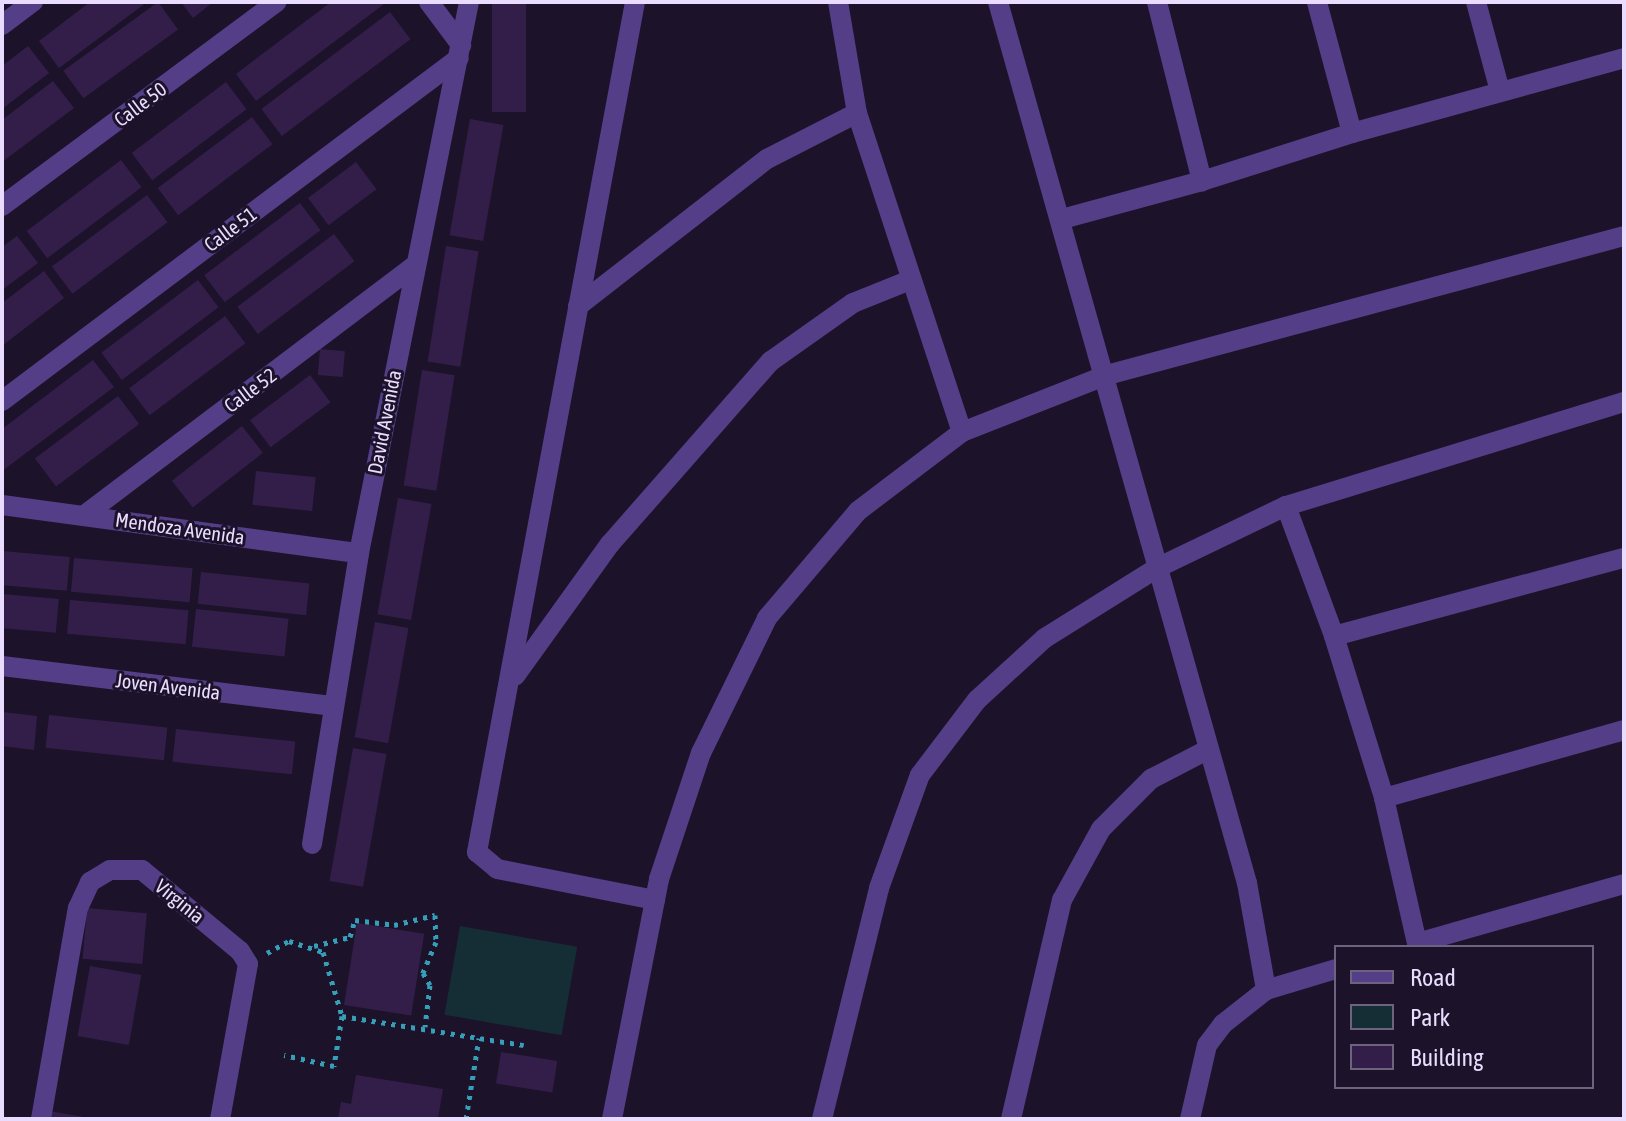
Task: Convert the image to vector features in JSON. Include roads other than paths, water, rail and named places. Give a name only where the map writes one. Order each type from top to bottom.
[{"type":"street","points":[[2,25],[33,2]]},
{"type":"street","name":"Calle 50","points":[[2,206],[277,2]]},
{"type":"street","points":[[429,2],[460,51]]},
{"type":"street","name":"David Avenida","points":[[312,844],[359,553],[469,2]]},
{"type":"street","points":[[635,2],[477,852],[497,869],[655,900]]},
{"type":"street","points":[[838,2],[857,113],[962,432]]},
{"type":"street","points":[[998,2],[1107,375],[1207,750],[1247,883],[1266,990]]},
{"type":"street","points":[[1157,2],[1202,181]]},
{"type":"street","points":[[1317,2],[1352,133]]},
{"type":"street","points":[[1476,2],[1500,91]]},
{"type":"street","name":"Calle 51","points":[[2,401],[460,51]]},
{"type":"street","points":[[1062,219],[1202,181],[1352,133],[1624,58]]},
{"type":"street","points":[[578,306],[767,159],[857,113]]},
{"type":"street","points":[[612,1119],[655,900],[701,753],[767,618],[858,511],[962,432],[1107,375],[1624,236]]},
{"type":"street","name":"Calle 52","points":[[86,514],[415,265]]},
{"type":"street","points":[[511,682],[610,544],[771,361],[853,303],[910,280]]},
{"type":"street","points":[[822,1119],[879,888],[920,775],[977,700],[1045,638],[1157,568],[1286,506],[1624,402]]},
{"type":"street","name":"Mendoza Avenida","points":[[2,505],[359,553]]},
{"type":"street","points":[[1286,506],[1334,636],[1384,798],[1411,945],[1624,884]]},
{"type":"street","points":[[1334,636],[1624,558]]},
{"type":"street","name":"Joven Avenida","points":[[2,666],[334,706]]},
{"type":"street","points":[[1384,798],[1624,730]]},
{"type":"street","points":[[1011,1119],[1062,900],[1101,829],[1151,779],[1207,750]]},
{"type":"street","name":"Virginia","points":[[41,1119],[78,908],[90,882],[110,870],[142,870],[240,951],[248,964],[220,1119]]},
{"type":"street","points":[[1190,1119],[1207,1045],[1223,1024],[1266,990],[1334,970]]}]
